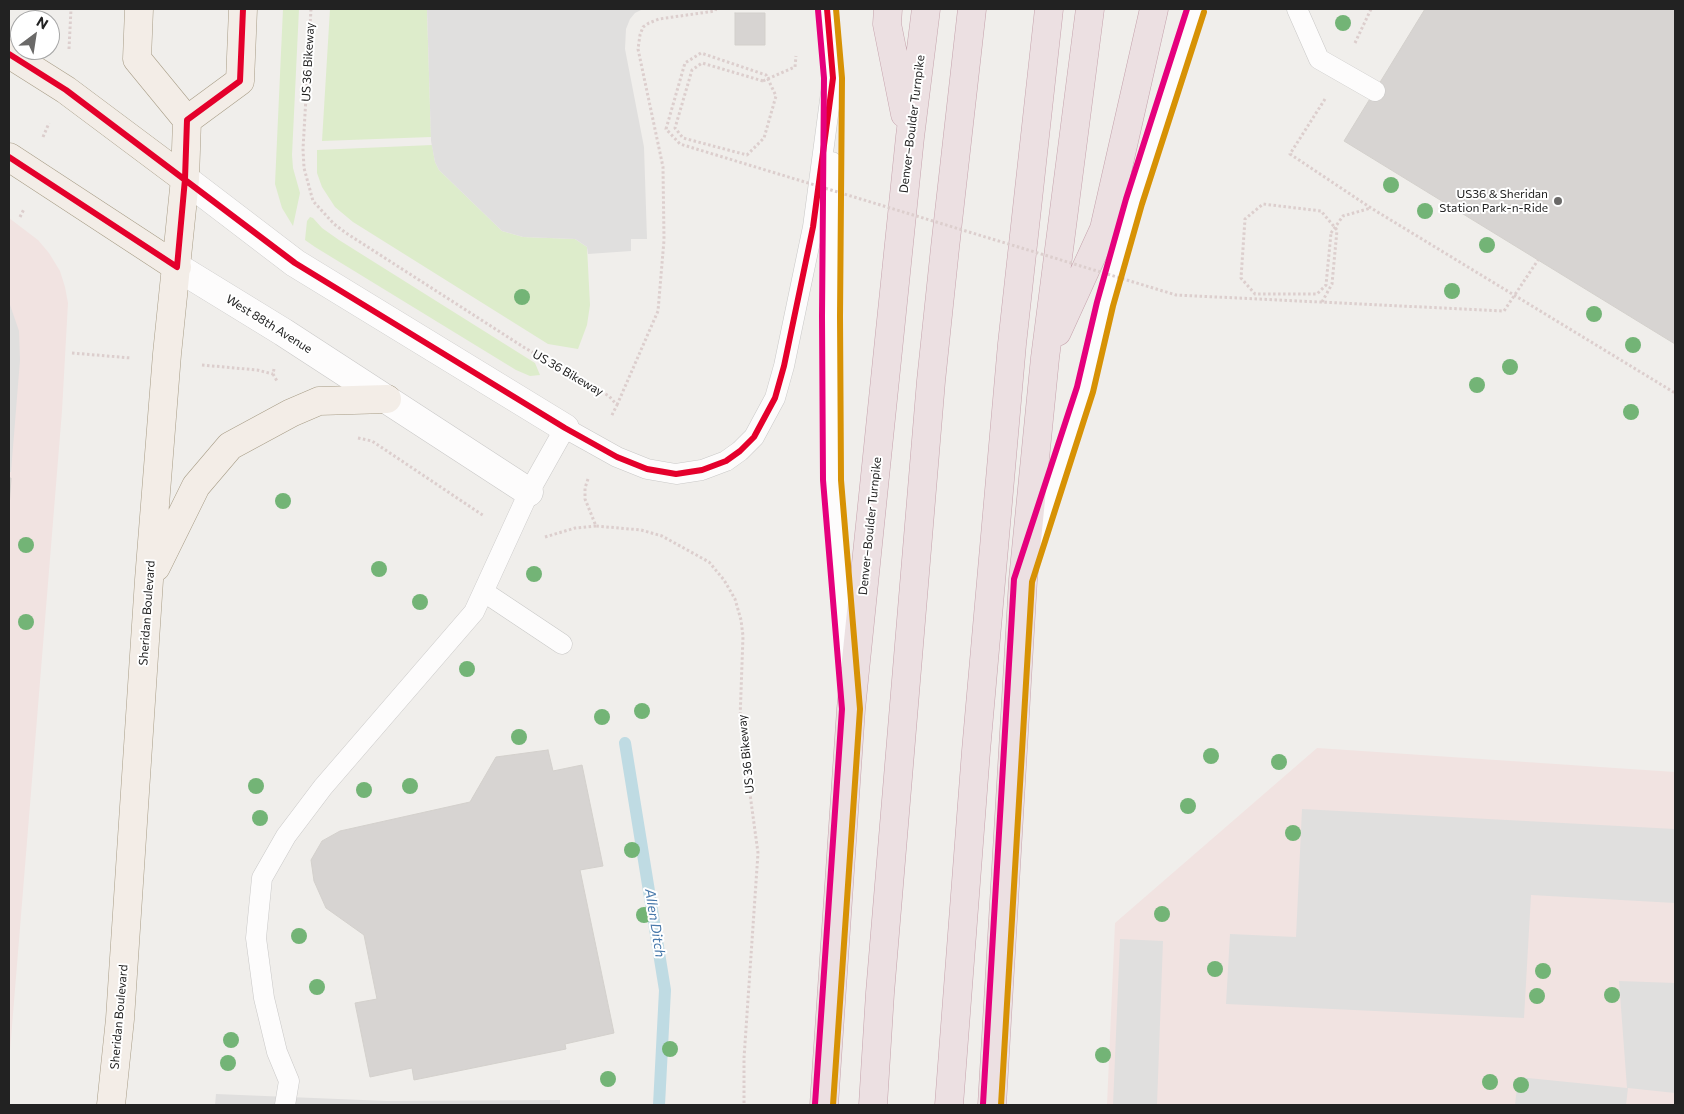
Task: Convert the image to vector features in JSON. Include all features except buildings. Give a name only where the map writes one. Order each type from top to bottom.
[{"type":"highway","points":[[888,9],[887,24],[910,137]]},
{"type":"highway","name":"Denver–Boulder Turnpike","points":[[824,1105],[851,709],[910,137],[926,9]]},
{"type":"highway","points":[[874,1105],[881,983],[932,381],[972,9]]},
{"type":"highway","points":[[950,1105],[976,751],[1012,344],[1049,9]]},
{"type":"highway","points":[[992,1105],[1023,580],[1045,358],[1090,9]]},
{"type":"highway","points":[[1045,358],[1104,229],[1154,9]]},
{"type":"main road","points":[[139,9],[137,58],[187,120],[240,81],[242,9]]},
{"type":"main road","points":[[9,54],[66,90],[185,179]]},
{"type":"main road","name":"Sheridan Boulevard","points":[[111,1105],[120,1019],[149,580],[167,354],[185,179],[187,120]]},
{"type":"main road","name":"West 88th Avenue","points":[[9,158],[177,267]]},
{"type":"main road","points":[[149,580],[196,486],[230,446],[291,413],[319,401],[387,399]]},
{"type":"street","points":[[185,179],[295,263],[565,428]]},
{"type":"street","name":"West 88th Avenue","points":[[177,267],[283,332],[528,492]]},
{"type":"lane","points":[[827,9],[833,78],[832,480],[851,709]]},
{"type":"lane","points":[[1023,580],[1085,389],[1105,304],[1134,201],[1196,9]]},
{"type":"lane","points":[[1297,9],[1319,58],[1375,91]]},
{"type":"lane","points":[[286,1105],[289,1081],[277,1052],[264,998],[256,938],[262,878],[286,836],[323,787],[474,612],[528,492],[565,428],[617,457],[647,469],[676,474],[702,470],[726,461],[740,451],[754,437],[775,398],[784,366],[812,227],[833,78]]},
{"type":"lane","points":[[484,592],[562,644]]},
{"type":"path","points":[[69,57],[71,9]]},
{"type":"path","name":"US 36 Bikeway","points":[[310,9],[303,150],[304,168],[313,201],[334,224],[346,233],[525,348],[609,396],[617,405],[604,430],[585,488],[585,499],[596,526],[641,530],[662,536],[686,548],[709,562],[724,580],[735,598],[743,636],[740,720],[758,853],[744,1058],[744,1105]]},
{"type":"path","points":[[617,405],[658,311],[664,240],[664,167],[638,49],[640,35],[643,27],[659,19],[714,11],[716,9]]},
{"type":"path","points":[[1371,9],[1342,71],[1290,154],[1371,208],[1675,393]]},
{"type":"path","points":[[796,48],[795,67],[763,82],[702,63],[692,70],[675,128],[683,138],[747,156],[764,138],[776,96],[766,75],[701,53],[685,63],[666,129],[680,144],[1176,295],[1504,311],[1538,260]]},
{"type":"path","points":[[43,138],[53,115]]},
{"type":"path","points":[[1322,302],[1332,284],[1337,230],[1321,211],[1263,204],[1245,219],[1241,278],[1255,294],[1317,294],[1326,285],[1331,233],[1343,216],[1371,208]]},
{"type":"path","points":[[20,217],[24,208]]},
{"type":"path","points":[[72,353],[82,354]]},
{"type":"path","points":[[257,370],[273,374]]},
{"type":"path","points":[[354,437],[372,441],[488,519]]},
{"type":"path","points":[[538,534],[544,537],[575,528],[596,526]]},
{"type":"shaded area","points":[[427,9],[643,9],[635,13],[630,19],[626,29],[625,49],[644,147],[647,239],[631,239],[631,251],[588,254],[587,247],[575,239],[523,237],[502,231],[439,170],[435,162],[431,141]]},
{"type":"shaded area","points":[[9,218],[38,240],[49,253],[60,271],[68,303],[62,411],[9,1063]]},
{"type":"shaded area","points":[[9,302],[19,331],[20,360],[11,472],[9,472]]},
{"type":"shaded area","points":[[1317,748],[1675,772],[1675,1105],[1107,1105],[1115,923]]},
{"type":"shaded area","points":[[1302,809],[1675,829],[1675,903],[1531,895],[1524,1018],[1226,1004],[1230,934],[1296,937]]},
{"type":"shaded area","points":[[1120,939],[1163,941],[1157,1105],[1113,1105]]},
{"type":"shaded area","points":[[1619,981],[1675,983],[1675,1093],[1628,1088],[1626,1105],[1515,1105],[1518,1077],[1627,1088]]},
{"type":"shaded area","points":[[216,1094],[387,1101],[560,1100],[560,1105],[215,1105]]},
{"type":"green space","points":[[283,9],[299,9],[292,155],[293,168],[300,193],[293,226],[282,208],[275,184]]},
{"type":"green space","points":[[330,9],[427,9],[431,137],[322,141]]},
{"type":"green space","points":[[432,145],[435,162],[439,170],[502,231],[523,237],[575,239],[587,247],[590,305],[587,325],[578,349],[548,344],[353,222],[335,207],[322,187],[317,173],[317,150]]},
{"type":"green space","points":[[310,217],[339,240],[535,363],[540,375],[530,376],[516,370],[315,247],[305,240],[307,221]]},
{"type":"waterway","name":"Allen Ditch","points":[[625,743],[665,990],[659,1105]]},
{"type":"transit line","points":[[9,157],[177,267],[185,179],[187,120],[240,81],[243,9]]},
{"type":"transit line","points":[[9,54],[66,90],[295,263],[565,428],[617,457],[647,469],[676,474],[702,470],[726,461],[740,451],[754,437],[775,398],[784,366],[813,227],[833,78],[827,9]]},
{"type":"transit line","points":[[833,1105],[860,709],[841,480],[842,78],[836,9]]},
{"type":"transit line","points":[[983,1104],[1014,579],[1077,387],[1097,302],[1126,199],[1187,9]]},
{"type":"transit line","points":[[815,1104],[842,709],[823,480],[824,78],[818,10]]},
{"type":"transit line","points":[[1001,1105],[1032,582],[1093,392],[1113,306],[1142,204],[1204,12]]},
{"type":"place","name":"US36 & Sheridan Station Park-n-Ride","points":[[1558,201]]}]
